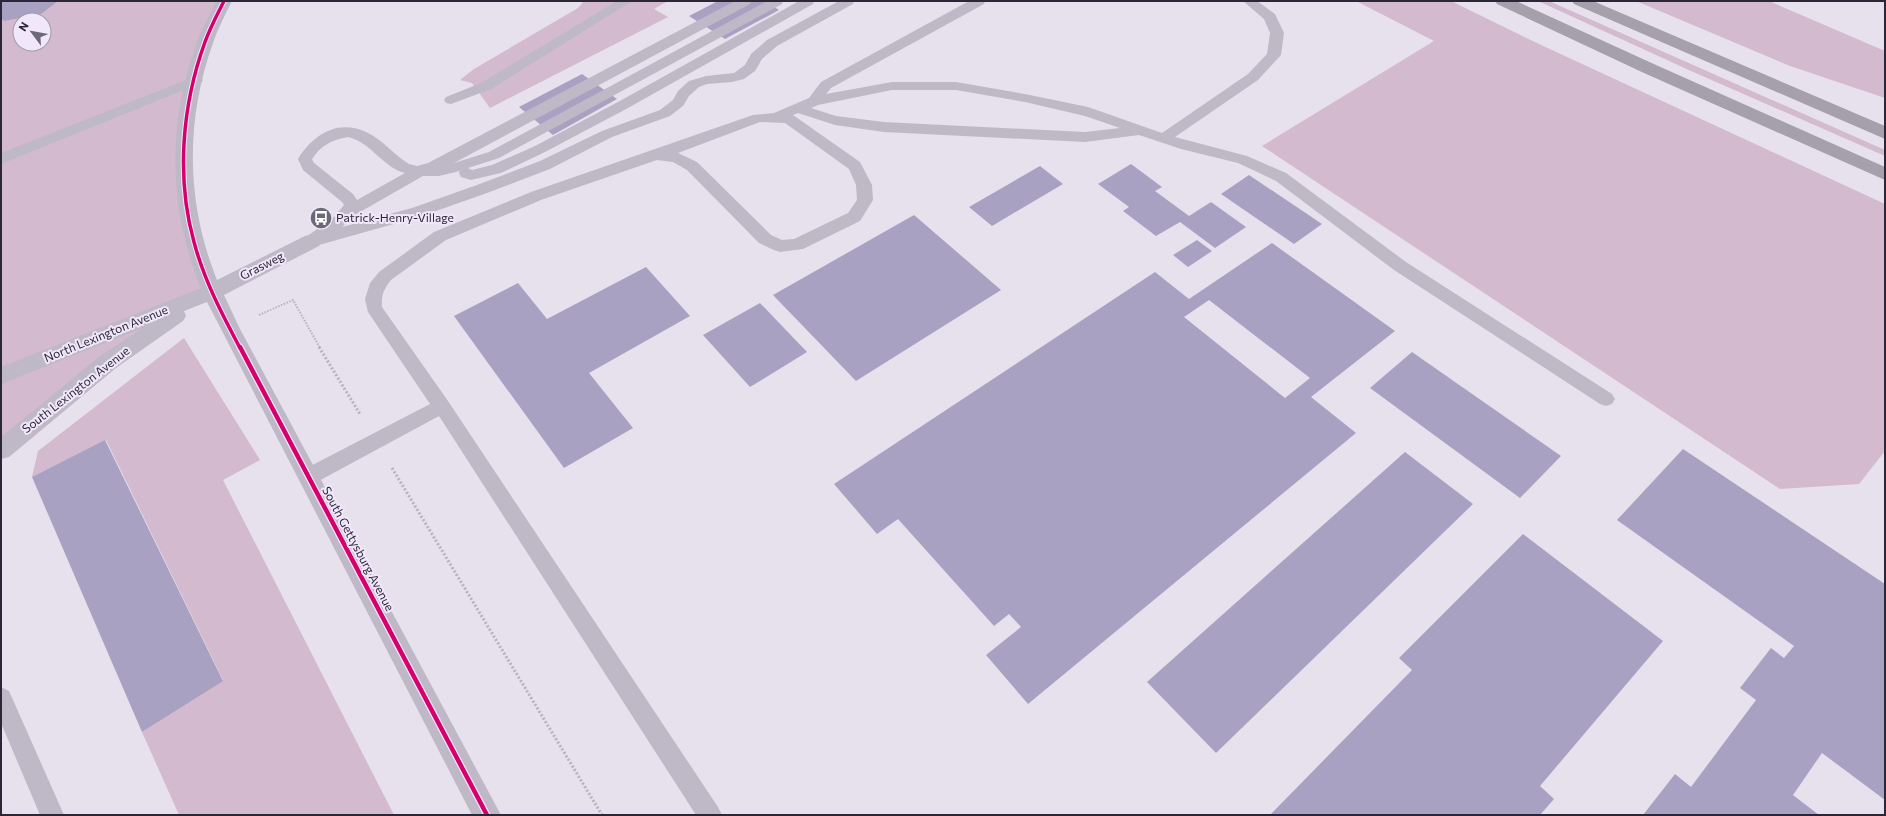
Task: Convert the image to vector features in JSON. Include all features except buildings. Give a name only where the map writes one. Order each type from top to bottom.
[{"type":"highway","points":[[1503,1],[1650,69],[1885,174]]},
{"type":"highway","points":[[1580,1],[1885,133]]},
{"type":"street","name":"South Gettysburg Avenue","points":[[224,1],[204,48],[184,136],[184,179],[191,230],[211,292],[487,815]]},
{"type":"street","name":"Grasweg","points":[[211,292],[312,241]]},
{"type":"street","name":"North Lexington Avenue","points":[[1,376],[211,292]]},
{"type":"street","name":"South Lexington Avenue","points":[[1,450],[108,362],[211,292]]},
{"type":"lane","points":[[451,100],[486,86],[626,1]]},
{"type":"lane","points":[[312,241],[349,212],[420,171],[455,155],[595,83],[745,1]]},
{"type":"lane","points":[[349,212],[352,206],[348,198],[308,166],[305,159],[312,147],[324,138],[340,132],[350,131],[364,135],[399,166],[409,171],[440,171],[453,168],[494,155],[778,1]]},
{"type":"lane","points":[[453,168],[471,175],[496,169],[540,149],[623,105],[808,1]]},
{"type":"lane","points":[[312,241],[417,212],[482,190],[546,165],[607,134],[665,113],[678,103],[683,94],[694,84],[706,80],[739,76],[750,68],[756,57],[772,43],[848,1]]},
{"type":"lane","points":[[814,101],[826,85],[979,1]]},
{"type":"lane","points":[[1164,138],[1253,77],[1274,55],[1277,33],[1270,17],[1249,1]]},
{"type":"lane","points":[[1,159],[196,80]]},
{"type":"lane","points":[[776,117],[814,101],[892,86],[956,86],[1025,98],[1088,112],[1186,146],[1242,159],[1281,177],[1400,266],[1606,399]]},
{"type":"lane","points":[[797,108],[835,120],[884,127],[1085,137],[1140,130]]},
{"type":"lane","points":[[656,155],[676,157],[692,166],[765,239],[780,246],[797,245],[854,217],[865,200],[864,185],[855,166],[789,119],[776,117],[758,118],[536,196],[440,236],[385,276],[376,287],[373,299],[374,308],[442,406],[710,815]]},
{"type":"lane","points":[[308,476],[442,406]]},
{"type":"lane","points":[[1,698],[52,815]]},
{"type":"path","points":[[230,329],[293,300],[305,324],[602,815]]},
{"type":"shaded area","points":[[1,1],[224,1],[184,136],[211,292],[108,362],[1,450]]},
{"type":"shaded area","points":[[584,1],[668,1],[654,9],[668,17],[490,108],[472,83],[460,80],[474,69],[578,8]]},
{"type":"shaded area","points":[[1356,1],[1451,1],[1539,44],[1885,204],[1885,451],[1859,484],[1780,489],[1262,146],[1434,41]]},
{"type":"shaded area","points":[[1538,1],[1549,1],[1885,150],[1885,156],[1691,71]]},
{"type":"shaded area","points":[[1636,1],[1769,1],[1885,51],[1885,98],[1790,66]]},
{"type":"shaded area","points":[[184,338],[260,460],[223,480],[394,815],[179,815],[142,732],[223,680],[106,440],[32,477],[38,451]]},
{"type":"cycle path","points":[[224,1],[203,48],[191,93],[187,116],[183,162],[184,185],[186,208],[198,256],[230,329],[487,815]]},
{"type":"place","name":"Patrick-Henry-Village","points":[[321,218]]}]
